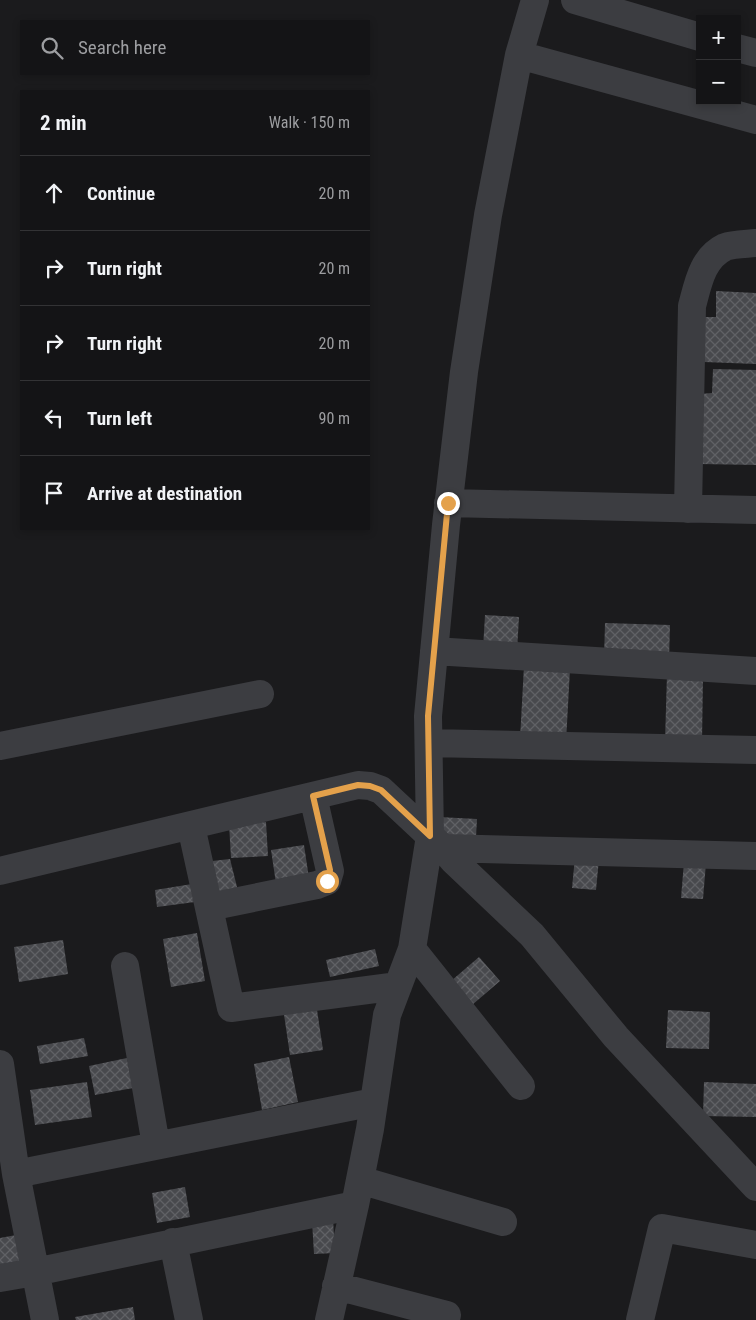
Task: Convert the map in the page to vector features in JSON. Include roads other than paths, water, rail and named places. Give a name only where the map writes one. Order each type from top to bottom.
[{"type":"street","points":[[329,1320],[357,1192],[388,1015],[412,949],[436,842],[428,716],[448,503],[464,372],[485,235],[519,55],[535,0]]},
{"type":"street","points":[[575,0],[696,36]]},
{"type":"street","points":[[741,49],[756,53]]},
{"type":"street","points":[[519,55],[754,112]]},
{"type":"street","points":[[688,509],[692,306],[700,277],[710,258],[726,247],[756,243]]},
{"type":"street","points":[[448,503],[756,510]]},
{"type":"street","points":[[434,651],[756,671]]},
{"type":"street","points":[[0,746],[260,694]]},
{"type":"street","points":[[429,743],[756,750]]},
{"type":"street","points":[[0,871],[358,785],[370,786],[381,790],[532,935],[616,1037],[756,1187]]},
{"type":"street","points":[[209,907],[317,885],[327,881],[330,870],[313,796]]},
{"type":"street","points":[[191,826],[231,1008],[398,986]]},
{"type":"street","points":[[436,842],[756,856]]},
{"type":"street","points":[[412,949],[521,1086]]},
{"type":"street","points":[[125,966],[156,1145]]},
{"type":"street","points":[[0,1064],[16,1174],[45,1320]]},
{"type":"street","points":[[16,1174],[374,1102]]},
{"type":"street","points":[[0,1278],[173,1242],[357,1192],[504,1222]]},
{"type":"street","points":[[640,1320],[662,1228],[756,1245]]},
{"type":"street","points":[[173,1242],[189,1320]]},
{"type":"street","points":[[336,1286],[446,1315]]}]
